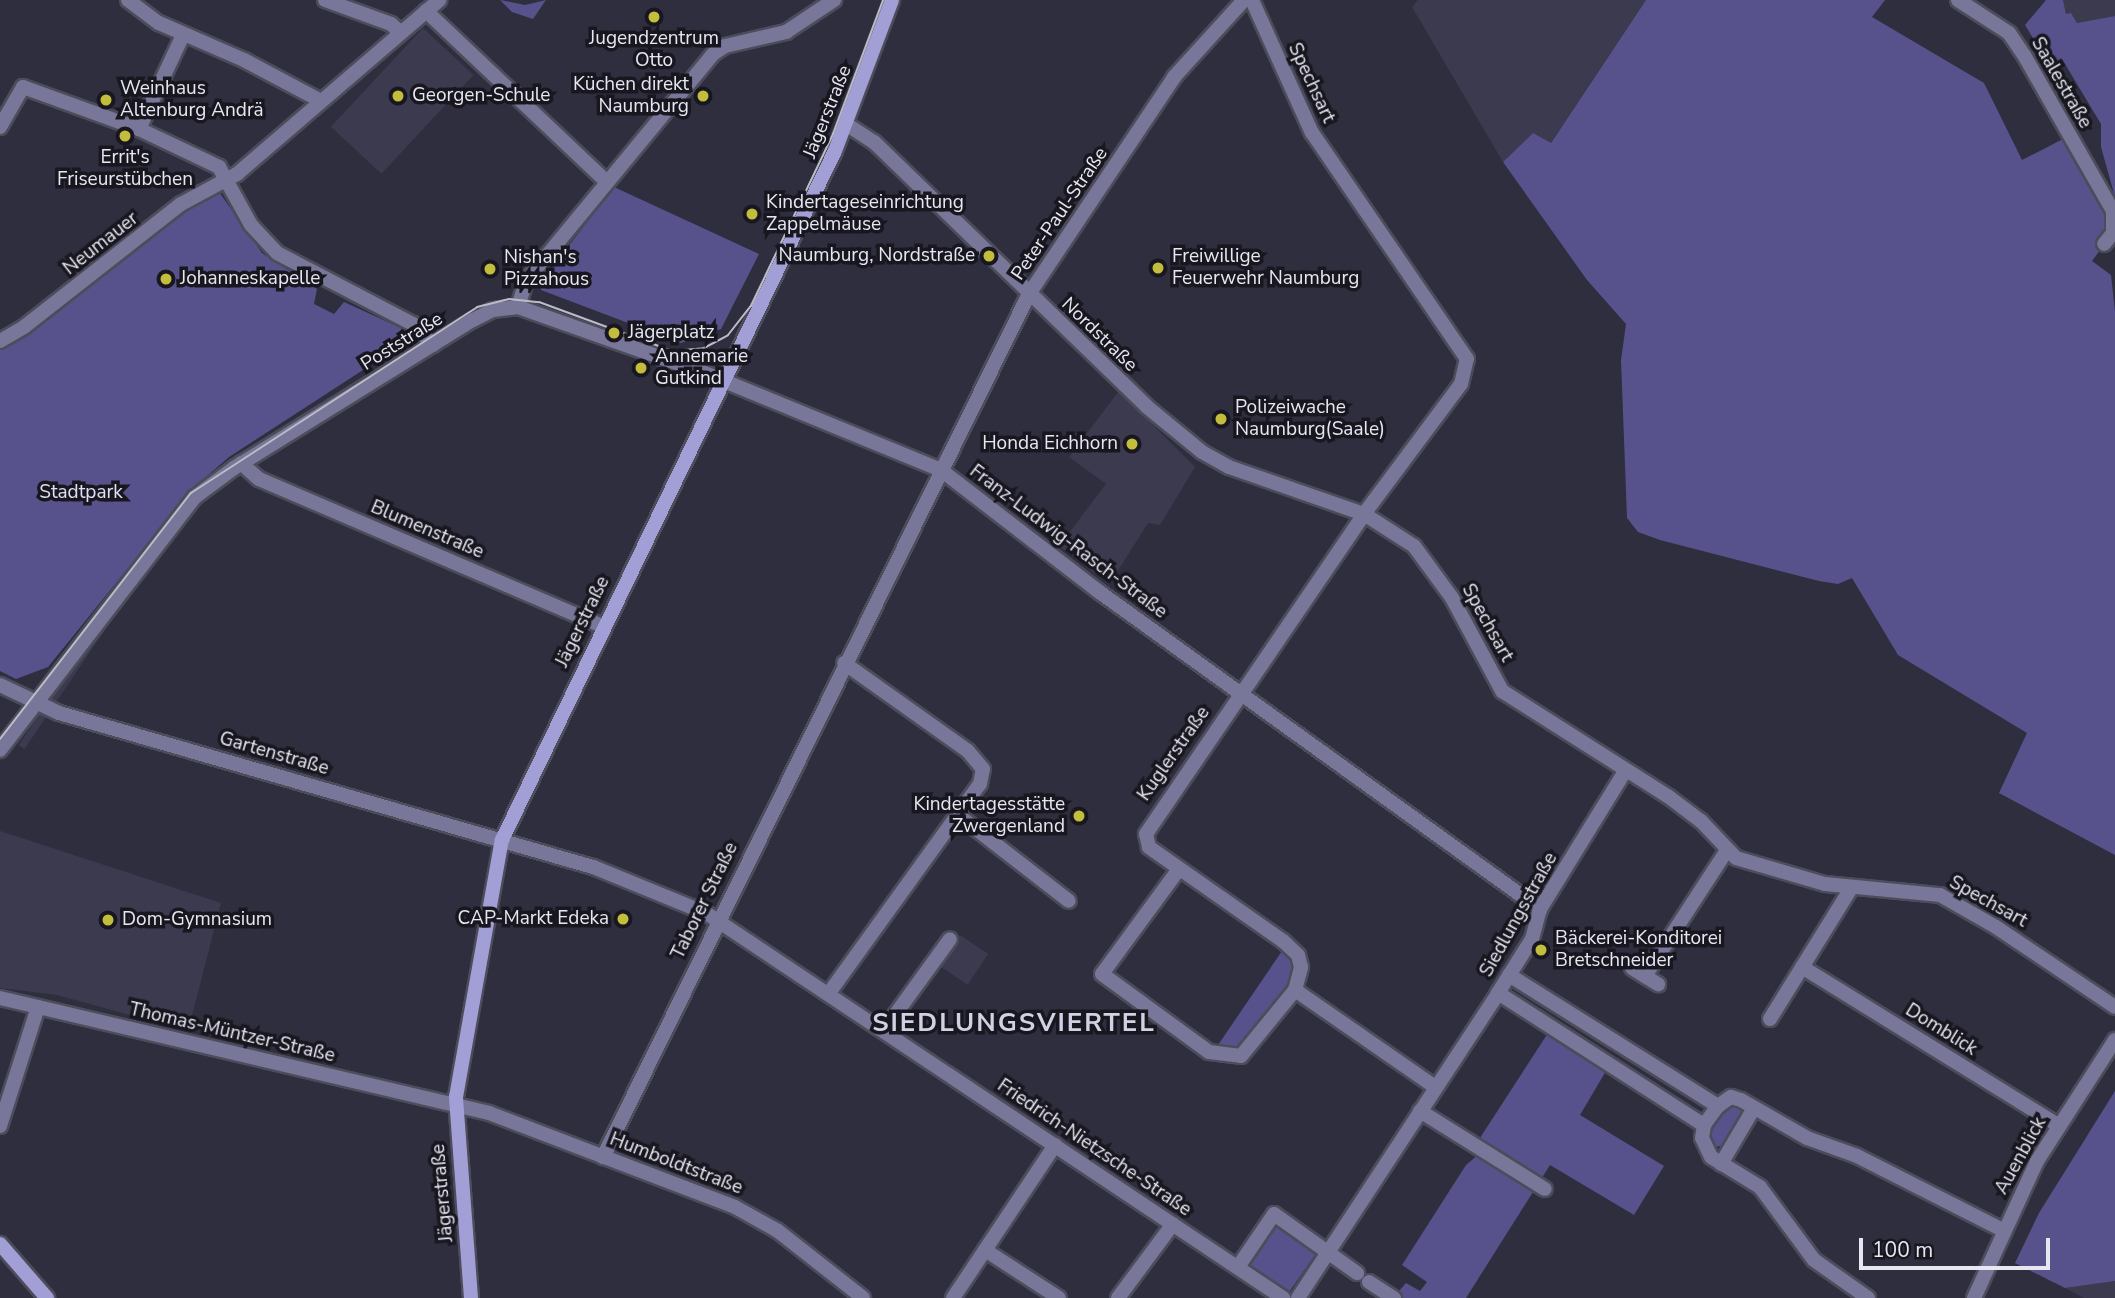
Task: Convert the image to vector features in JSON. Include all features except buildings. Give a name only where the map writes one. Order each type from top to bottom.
[{"type":"main road","name":"Jägerstraße","points":[[471,1298],[456,1105],[502,840],[602,626],[846,124],[892,0]]},
{"type":"main road","points":[[0,1244],[47,1298]]},
{"type":"street","points":[[128,0],[183,34],[244,60],[321,102]]},
{"type":"street","points":[[325,0],[391,24],[401,33]]},
{"type":"street","name":"Neumauer","points":[[0,341],[53,306],[181,204],[226,179],[321,102],[439,0]]},
{"type":"street","points":[[518,307],[526,281],[712,54],[732,45],[786,32],[834,0]]},
{"type":"street","name":"Peter-Paul-Straße","points":[[941,470],[1029,294],[1174,77],[1244,0]]},
{"type":"street","name":"Spechsart","points":[[1252,0],[1312,133],[1467,359],[1461,384],[1364,514],[1414,546],[1434,570],[1503,691],[1701,821],[1736,858],[1792,877],[1852,887],[1940,895],[1996,927],[2115,1007]]},
{"type":"street","name":"Saalestraße","points":[[1958,0],[2009,33],[2024,55],[2113,211],[2113,233],[2104,244]]},
{"type":"street","points":[[426,10],[607,182]]},
{"type":"street","points":[[139,129],[183,34]]},
{"type":"street","points":[[0,127],[23,87],[139,129],[219,167],[251,225],[276,253],[413,324],[433,345]]},
{"type":"street","name":"Nordstraße","points":[[846,124],[874,142],[1146,406],[1202,452],[1229,467],[1364,514]]},
{"type":"street","name":"Franz-Ludwig-Rasch-Straße","points":[[518,307],[722,382],[941,470],[1098,591],[1243,691],[1540,909]]},
{"type":"street","name":"Poststraße","points":[[0,750],[183,510],[242,463],[433,345],[488,312],[518,307]]},
{"type":"street","name":"Blumenstraße","points":[[242,463],[259,479],[602,626]]},
{"type":"street","name":"Taborer Straße","points":[[603,1157],[717,918],[941,470]]},
{"type":"street","name":"Kuglerstraße","points":[[1295,990],[1301,967],[1297,955],[1283,941],[1149,847],[1146,834],[1364,514]]},
{"type":"street","points":[[829,993],[980,784],[982,763],[844,663]]},
{"type":"street","name":"Gartenstraße","points":[[0,685],[37,704],[502,840]]},
{"type":"street","name":"Siedlungsstraße","points":[[1298,1298],[1532,939],[1540,909],[1626,771]]},
{"type":"street","points":[[958,815],[1069,901]]},
{"type":"street","name":"Friedrich-Nietzsche-Straße","points":[[502,840],[604,871],[717,918],[1283,1298]]},
{"type":"street","points":[[1632,968],[1651,980],[1727,850]]},
{"type":"street","points":[[1179,869],[1102,974],[1209,1052],[1241,1056],[1250,1051],[1295,990],[1435,1087]]},
{"type":"street","points":[[1770,1019],[1852,887]]},
{"type":"street","points":[[884,1030],[950,939]]},
{"type":"street","name":"Domblick","points":[[1802,967],[2060,1126]]},
{"type":"street","points":[[1509,975],[1718,1106]]},
{"type":"street","points":[[1498,993],[1704,1125]]},
{"type":"street","name":"Thomas-Müntzer-Straße","points":[[0,998],[456,1105]]},
{"type":"street","points":[[0,1126],[38,1007]]},
{"type":"street","name":"Auenblick","points":[[1973,1298],[2003,1230],[2060,1126],[2115,1040]]},
{"type":"street","points":[[1868,1298],[1814,1260],[1760,1187],[1721,1164],[1705,1149],[1704,1125],[1718,1106],[1731,1097],[1807,1138],[1857,1156],[2003,1230]]},
{"type":"street","name":"Humboldtstraße","points":[[456,1105],[489,1113],[750,1214],[863,1298]]},
{"type":"street","points":[[1721,1164],[1754,1108]]},
{"type":"street","points":[[1420,1111],[1545,1189]]},
{"type":"street","points":[[953,1298],[1055,1145]]},
{"type":"street","points":[[1238,1267],[1274,1214],[1324,1246],[1328,1254],[1357,1273]]},
{"type":"street","points":[[1118,1298],[1173,1224]]},
{"type":"street","points":[[985,1250],[1059,1298]]},
{"type":"street","points":[[1369,1282],[1394,1298]]},
{"type":"shaded area","points":[[1418,0],[1646,0],[1550,144],[1533,133],[1503,162],[1412,7]]},
{"type":"shaded area","points":[[2063,0],[2115,0],[2115,16],[2077,23],[2066,14]]},
{"type":"shaded area","name":"Georgen-Schule","points":[[423,28],[473,75],[381,174],[331,127]]},
{"type":"shaded area","points":[[1119,391],[1195,467],[1160,525],[1148,523],[1109,585],[1059,546],[1106,484],[1069,457]]},
{"type":"shaded area","points":[[192,488],[198,492],[24,749],[19,745]]},
{"type":"shaded area","name":"Dom-Gymnasium","points":[[0,831],[221,903],[188,1031],[57,995],[0,988]]},
{"type":"shaded area","points":[[960,935],[988,954],[967,985],[939,966]]},
{"type":"shaded area","points":[[2115,1281],[2115,1298],[2084,1298],[2065,1288]]},
{"type":"green space","points":[[500,0],[525,5],[546,0],[533,19],[512,12]]},
{"type":"green space","points":[[1646,0],[1885,0],[1872,17],[1984,83],[2022,160],[2065,138],[2109,211],[2113,233],[2092,261],[2111,275],[2115,312],[2115,855],[1999,793],[2027,733],[1898,655],[1852,578],[1838,584],[1819,581],[1660,540],[1638,532],[1627,518],[1621,360],[1626,324],[1587,280],[1503,162],[1533,133],[1551,143]]},
{"type":"green space","points":[[2046,0],[2063,0],[2066,14],[2071,13],[2077,23],[2115,16],[2115,197],[2101,147],[2101,124],[2062,59],[2050,66],[2025,25]]},
{"type":"green space","points":[[614,187],[759,254],[721,329],[681,343],[541,290],[540,283]]},
{"type":"green space","name":"Stadtpark","points":[[217,189],[262,253],[317,289],[314,304],[334,314],[344,302],[401,328],[400,346],[229,457],[193,488],[48,667],[16,679],[0,671],[0,346],[27,331]]},
{"type":"green space","points":[[1284,948],[1296,968],[1289,987],[1238,1052],[1216,1048]]},
{"type":"green space","points":[[1548,1033],[1606,1071],[1580,1115],[1664,1166],[1634,1215],[1550,1165],[1466,1298],[1393,1298],[1406,1283],[1420,1291],[1427,1282],[1402,1265],[1466,1165],[1479,1154],[1478,1141]]},
{"type":"green space","points":[[2115,1091],[2115,1281],[2065,1288],[2015,1263],[2039,1213]]},
{"type":"green space","points":[[1725,1103],[1741,1106],[1744,1115],[1724,1145],[1716,1147],[1707,1130]]},
{"type":"green space","points":[[1275,1218],[1319,1249],[1289,1292],[1245,1261]]},
{"type":"tram line","points":[[0,739],[191,493],[477,307],[509,299],[539,302],[672,351],[704,348],[728,335],[751,306],[833,134],[883,0]]},
{"type":"place","name":"Jugendzentrum Otto","points":[[654,17]]},
{"type":"place","name":"Georgen-Schule","points":[[398,96]]},
{"type":"place","name":"Küchen direkt Naumburg","points":[[703,96]]},
{"type":"place","name":"Weinhaus Altenburg Andrä","points":[[106,100]]},
{"type":"place","name":"Errit's Friseurstübchen","points":[[125,136]]},
{"type":"place","name":"Kindertageseinrichtung Zappelmäuse","points":[[752,214]]},
{"type":"place","name":"Naumburg, Nordstraße","points":[[989,256]]},
{"type":"place","name":"Freiwillige Feuerwehr Naumburg","points":[[1158,268]]},
{"type":"place","name":"Nishan's Pizzahous","points":[[490,269]]},
{"type":"place","name":"Johanneskapelle","points":[[166,279]]},
{"type":"place","name":"Jägerplatz","points":[[614,333]]},
{"type":"place","name":"Annemarie Gutkind","points":[[641,368]]},
{"type":"place","name":"Polizeiwache Naumburg(Saale)","points":[[1221,419]]},
{"type":"place","name":"Honda Eichhorn","points":[[1132,444]]},
{"type":"place","name":"Kindertagesstätte Zwergenland","points":[[1079,816]]},
{"type":"place","name":"CAP-Markt Edeka","points":[[623,919]]},
{"type":"place","name":"Dom-Gymnasium","points":[[108,920]]},
{"type":"place","name":"Bäckerei-Konditorei Bretschneider","points":[[1541,950]]},
{"type":"district","name":"SIEDLUNGSVIERTEL","points":[[1014,1023]]}]
